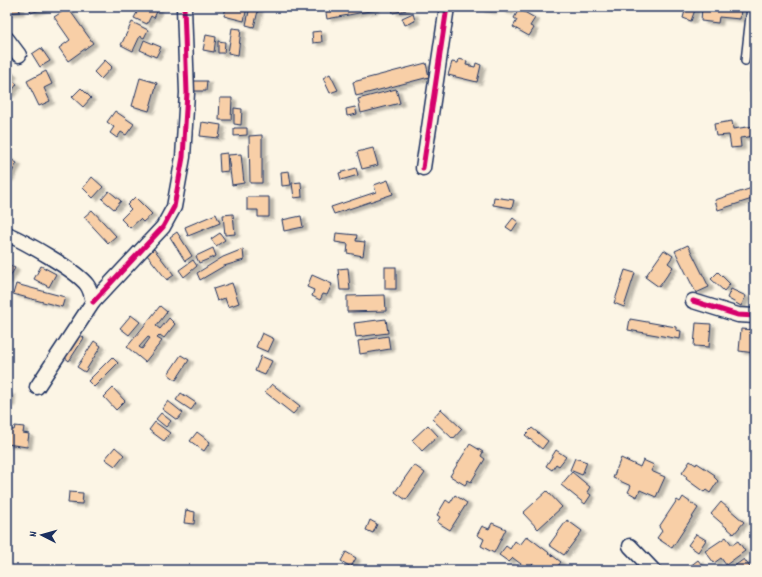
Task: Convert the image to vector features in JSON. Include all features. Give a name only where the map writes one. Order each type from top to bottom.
[{"type":"street","points":[[37,387],[93,302],[163,227],[174,207],[183,157],[186,93],[184,7]]},
{"type":"street","points":[[423,168],[446,7]]},
{"type":"street","points":[[7,39],[19,55]]},
{"type":"street","points":[[7,234],[22,240],[68,270],[87,285],[93,302]]},
{"type":"street","points":[[693,301],[738,315],[755,316]]},
{"type":"street","points":[[630,546],[654,570]]},
{"type":"lane","points":[[744,60],[751,7]]},
{"type":"building","points":[[8,7],[19,7],[20,12],[8,13]]},
{"type":"building","points":[[29,7],[48,7],[31,13]]},
{"type":"building","points":[[140,7],[159,7],[154,18],[151,16],[147,24],[134,18]]},
{"type":"building","points":[[226,7],[247,7],[244,21],[224,16]]},
{"type":"building","points":[[250,7],[259,7],[254,27],[246,25]]},
{"type":"building","points":[[325,7],[375,7],[375,10],[327,19]]},
{"type":"building","points":[[392,7],[405,7],[406,10],[393,13]]},
{"type":"building","points":[[481,7],[493,7],[492,11],[480,9]]},
{"type":"building","points":[[502,7],[511,7],[509,12],[501,10]]},
{"type":"building","points":[[686,7],[696,7],[691,21],[683,18]]},
{"type":"building","points":[[702,7],[741,8],[740,19],[719,17],[718,23],[701,21]]},
{"type":"building","points":[[68,8],[93,43],[68,61],[59,48],[70,40],[54,17]]},
{"type":"building","points":[[519,9],[535,18],[530,26],[534,28],[529,36],[513,27],[517,20],[514,18]]},
{"type":"building","points":[[413,13],[415,21],[405,25],[402,18]]},
{"type":"building","points":[[132,22],[148,30],[144,38],[140,36],[133,51],[121,45]]},
{"type":"building","points":[[232,28],[241,29],[238,55],[228,53]]},
{"type":"building","points":[[321,31],[322,42],[313,43],[312,32]]},
{"type":"building","points":[[206,35],[216,37],[214,52],[203,50]]},
{"type":"building","points":[[144,40],[161,47],[156,57],[140,50]]},
{"type":"building","points":[[218,41],[225,42],[224,53],[218,53]]},
{"type":"building","points":[[41,48],[50,61],[40,67],[32,54]]},
{"type":"building","points":[[755,56],[755,66],[751,67],[750,57]]},
{"type":"building","points":[[459,59],[467,61],[466,65],[475,67],[476,63],[481,65],[477,82],[448,75],[452,62],[458,63]]},
{"type":"building","points":[[105,60],[112,67],[101,79],[94,72]]},
{"type":"building","points":[[426,63],[429,77],[356,96],[353,82]]},
{"type":"building","points":[[7,70],[13,74],[10,79],[17,84],[9,95],[7,93]]},
{"type":"building","points":[[46,71],[52,84],[44,88],[50,101],[39,106],[27,81]]},
{"type":"building","points":[[330,74],[338,90],[330,93],[323,78]]},
{"type":"building","points":[[750,74],[755,74],[755,92],[750,92]]},
{"type":"building","points":[[140,78],[157,83],[149,111],[132,106]]},
{"type":"building","points":[[191,81],[207,81],[206,91],[191,91]]},
{"type":"building","points":[[81,88],[91,98],[83,107],[72,97]]},
{"type":"building","points":[[396,89],[400,103],[361,113],[358,99]]},
{"type":"building","points":[[220,98],[232,98],[231,120],[219,120]]},
{"type":"building","points":[[355,107],[357,114],[347,116],[346,109]]},
{"type":"building","points":[[234,108],[242,109],[241,125],[234,124]]},
{"type":"building","points":[[115,111],[134,124],[126,135],[121,132],[117,138],[110,133],[114,127],[107,122]]},
{"type":"building","points":[[732,121],[733,129],[754,126],[755,136],[740,138],[741,147],[731,148],[729,135],[716,136],[714,124]]},
{"type":"building","points":[[202,122],[221,125],[219,138],[200,136]]},
{"type":"building","points":[[234,128],[247,128],[247,135],[234,136]]},
{"type":"building","points":[[262,135],[262,183],[250,183],[249,136]]},
{"type":"building","points":[[373,148],[378,165],[362,169],[357,152]]},
{"type":"building","points":[[227,153],[228,171],[220,172],[219,154]]},
{"type":"building","points":[[241,154],[244,183],[232,185],[228,155]]},
{"type":"building","points":[[7,157],[17,163],[8,179],[7,178]]},
{"type":"building","points":[[356,168],[358,175],[341,180],[339,173]]},
{"type":"building","points":[[289,171],[291,185],[282,186],[281,172]]},
{"type":"building","points":[[92,177],[103,187],[93,198],[83,188]]},
{"type":"building","points":[[388,180],[393,194],[334,214],[331,207],[376,192],[374,185]]},
{"type":"building","points":[[301,182],[302,197],[294,198],[292,183]]},
{"type":"building","points":[[752,188],[755,198],[718,210],[715,200]]},
{"type":"building","points":[[109,191],[121,201],[114,209],[102,199]]},
{"type":"building","points":[[135,197],[152,214],[143,222],[140,219],[130,228],[121,219],[131,209],[127,205]]},
{"type":"building","points":[[247,197],[269,197],[269,217],[258,217],[258,210],[247,210]]},
{"type":"building","points":[[494,197],[514,200],[512,208],[493,205]]},
{"type":"building","points":[[92,210],[116,236],[108,243],[84,217]]},
{"type":"building","points":[[216,214],[220,223],[188,236],[185,227]]},
{"type":"building","points":[[233,214],[235,234],[225,235],[223,215]]},
{"type":"building","points":[[301,216],[303,227],[284,231],[282,220]]},
{"type":"building","points":[[513,218],[518,222],[512,231],[506,227]]},
{"type":"building","points":[[177,232],[192,256],[185,261],[170,237]]},
{"type":"building","points":[[220,233],[225,240],[216,246],[211,239]]},
{"type":"building","points":[[336,233],[357,235],[356,241],[365,242],[363,256],[347,253],[348,244],[335,242]]},
{"type":"building","points":[[688,245],[709,287],[696,293],[675,251]]},
{"type":"building","points":[[213,248],[216,256],[199,263],[196,256]]},
{"type":"building","points":[[154,249],[174,275],[167,280],[147,255]]},
{"type":"building","points":[[243,249],[244,260],[224,266],[200,280],[197,273],[223,257]]},
{"type":"building","points":[[664,250],[673,256],[668,263],[673,267],[659,287],[645,277]]},
{"type":"building","points":[[193,260],[197,266],[184,277],[179,270]]},
{"type":"building","points":[[7,264],[15,268],[7,282]]},
{"type":"building","points":[[41,266],[56,274],[49,287],[34,279]]},
{"type":"building","points":[[385,267],[396,267],[396,289],[385,289]]},
{"type":"building","points":[[348,268],[350,290],[340,290],[338,269]]},
{"type":"building","points":[[625,270],[635,273],[624,307],[614,303]]},
{"type":"building","points":[[718,272],[730,284],[724,291],[711,279]]},
{"type":"building","points":[[312,275],[332,284],[327,295],[323,294],[320,300],[312,296],[314,290],[307,287]]},
{"type":"building","points":[[232,283],[239,303],[228,307],[225,298],[217,301],[213,289]]},
{"type":"building","points":[[16,284],[65,297],[62,307],[13,294]]},
{"type":"building","points":[[731,289],[746,296],[741,306],[727,298]]},
{"type":"building","points":[[385,295],[386,311],[347,312],[347,296]]},
{"type":"building","points":[[160,306],[167,312],[156,326],[160,329],[169,318],[175,324],[164,338],[160,335],[157,338],[162,341],[145,362],[127,347]],"holes":[[[148,337],[150,338],[142,349],[139,347]]]},
{"type":"building","points":[[131,315],[140,322],[129,335],[120,328]]},
{"type":"building","points":[[386,319],[388,333],[356,337],[354,323]]},
{"type":"building","points":[[630,319],[676,327],[676,330],[681,331],[680,339],[628,330]]},
{"type":"building","points":[[696,323],[711,324],[709,347],[694,346]]},
{"type":"building","points":[[741,329],[755,330],[755,353],[739,351]]},
{"type":"building","points":[[78,333],[84,338],[69,361],[63,356]]},
{"type":"building","points":[[262,333],[274,339],[268,352],[256,347]]},
{"type":"building","points":[[388,336],[390,349],[360,354],[358,341]]},
{"type":"building","points":[[94,341],[101,346],[85,372],[77,367]]},
{"type":"building","points":[[181,355],[189,360],[176,380],[168,374]]},
{"type":"building","points":[[261,356],[272,361],[265,375],[255,371]]},
{"type":"building","points":[[112,357],[118,363],[94,387],[88,381]]},
{"type":"building","points":[[272,384],[300,406],[293,414],[265,392]]},
{"type":"building","points":[[113,388],[125,401],[116,410],[104,397]]},
{"type":"building","points":[[7,393],[11,393],[10,404],[7,403]]},
{"type":"building","points":[[181,393],[196,403],[191,410],[176,400]]},
{"type":"building","points":[[168,401],[183,413],[177,420],[162,409]]},
{"type":"building","points":[[441,409],[462,429],[453,439],[432,419]]},
{"type":"building","points":[[161,413],[171,421],[166,427],[156,419]]},
{"type":"building","points":[[155,422],[170,433],[164,441],[149,430]]},
{"type":"building","points":[[428,425],[438,436],[422,451],[412,440]]},
{"type":"building","points":[[15,426],[24,427],[23,433],[29,434],[27,447],[7,444],[7,429],[14,430]]},
{"type":"building","points":[[532,428],[548,441],[542,449],[525,435]]},
{"type":"building","points":[[197,432],[210,442],[204,451],[190,441]]},
{"type":"building","points":[[470,444],[483,452],[481,456],[485,459],[471,482],[468,480],[465,485],[450,476]]},
{"type":"building","points":[[115,447],[124,455],[115,466],[105,459]]},
{"type":"building","points":[[556,450],[566,457],[559,466],[556,464],[552,470],[546,466]]},
{"type":"building","points":[[575,458],[587,462],[582,475],[570,470]]},
{"type":"building","points":[[621,458],[640,467],[643,460],[654,465],[651,471],[665,477],[656,497],[640,490],[637,497],[628,492],[631,486],[613,478]]},
{"type":"building","points":[[690,461],[696,465],[697,463],[715,475],[714,477],[718,481],[710,493],[706,490],[704,492],[686,479],[687,477],[682,473]]},
{"type":"building","points":[[414,465],[425,473],[406,500],[395,492]]},
{"type":"building","points":[[572,472],[590,487],[587,492],[591,495],[585,504],[561,485]]},
{"type":"building","points":[[547,491],[562,507],[538,529],[523,513]]},
{"type":"building","points":[[69,492],[83,493],[82,504],[68,503]]},
{"type":"building","points":[[455,495],[467,503],[450,530],[437,522],[440,517],[437,515],[446,500],[450,503]]},
{"type":"building","points":[[683,497],[698,508],[672,548],[657,538],[662,531],[659,527],[677,500],[680,502]]},
{"type":"building","points":[[721,502],[744,522],[734,534],[711,514]]},
{"type":"building","points":[[186,510],[195,512],[194,524],[184,523]]},
{"type":"building","points":[[370,520],[377,524],[373,533],[366,530]]},
{"type":"building","points":[[567,520],[582,531],[564,555],[549,545]]},
{"type":"building","points":[[492,523],[506,529],[494,553],[481,546],[484,539],[477,535],[482,526],[489,529]]},
{"type":"building","points":[[696,534],[706,540],[698,552],[688,545]]},
{"type":"building","points":[[527,536],[561,562],[555,570],[541,570],[533,564],[529,570],[513,558],[509,562],[499,555],[506,546],[510,549],[515,541],[520,545]]},
{"type":"building","points":[[726,537],[732,545],[738,541],[745,551],[726,565],[721,558],[714,563],[705,551]]},
{"type":"building","points":[[346,552],[356,558],[351,567],[341,561]]},
{"type":"building","points":[[744,559],[752,570],[729,570]]},
{"type":"building","points":[[698,560],[706,570],[685,570]]},
{"type":"cycle path","points":[[93,302],[163,227],[174,207],[183,157],[187,93],[184,7]]},
{"type":"cycle path","points":[[423,168],[447,7]]},
{"type":"cycle path","points":[[693,301],[738,315],[755,316]]}]
